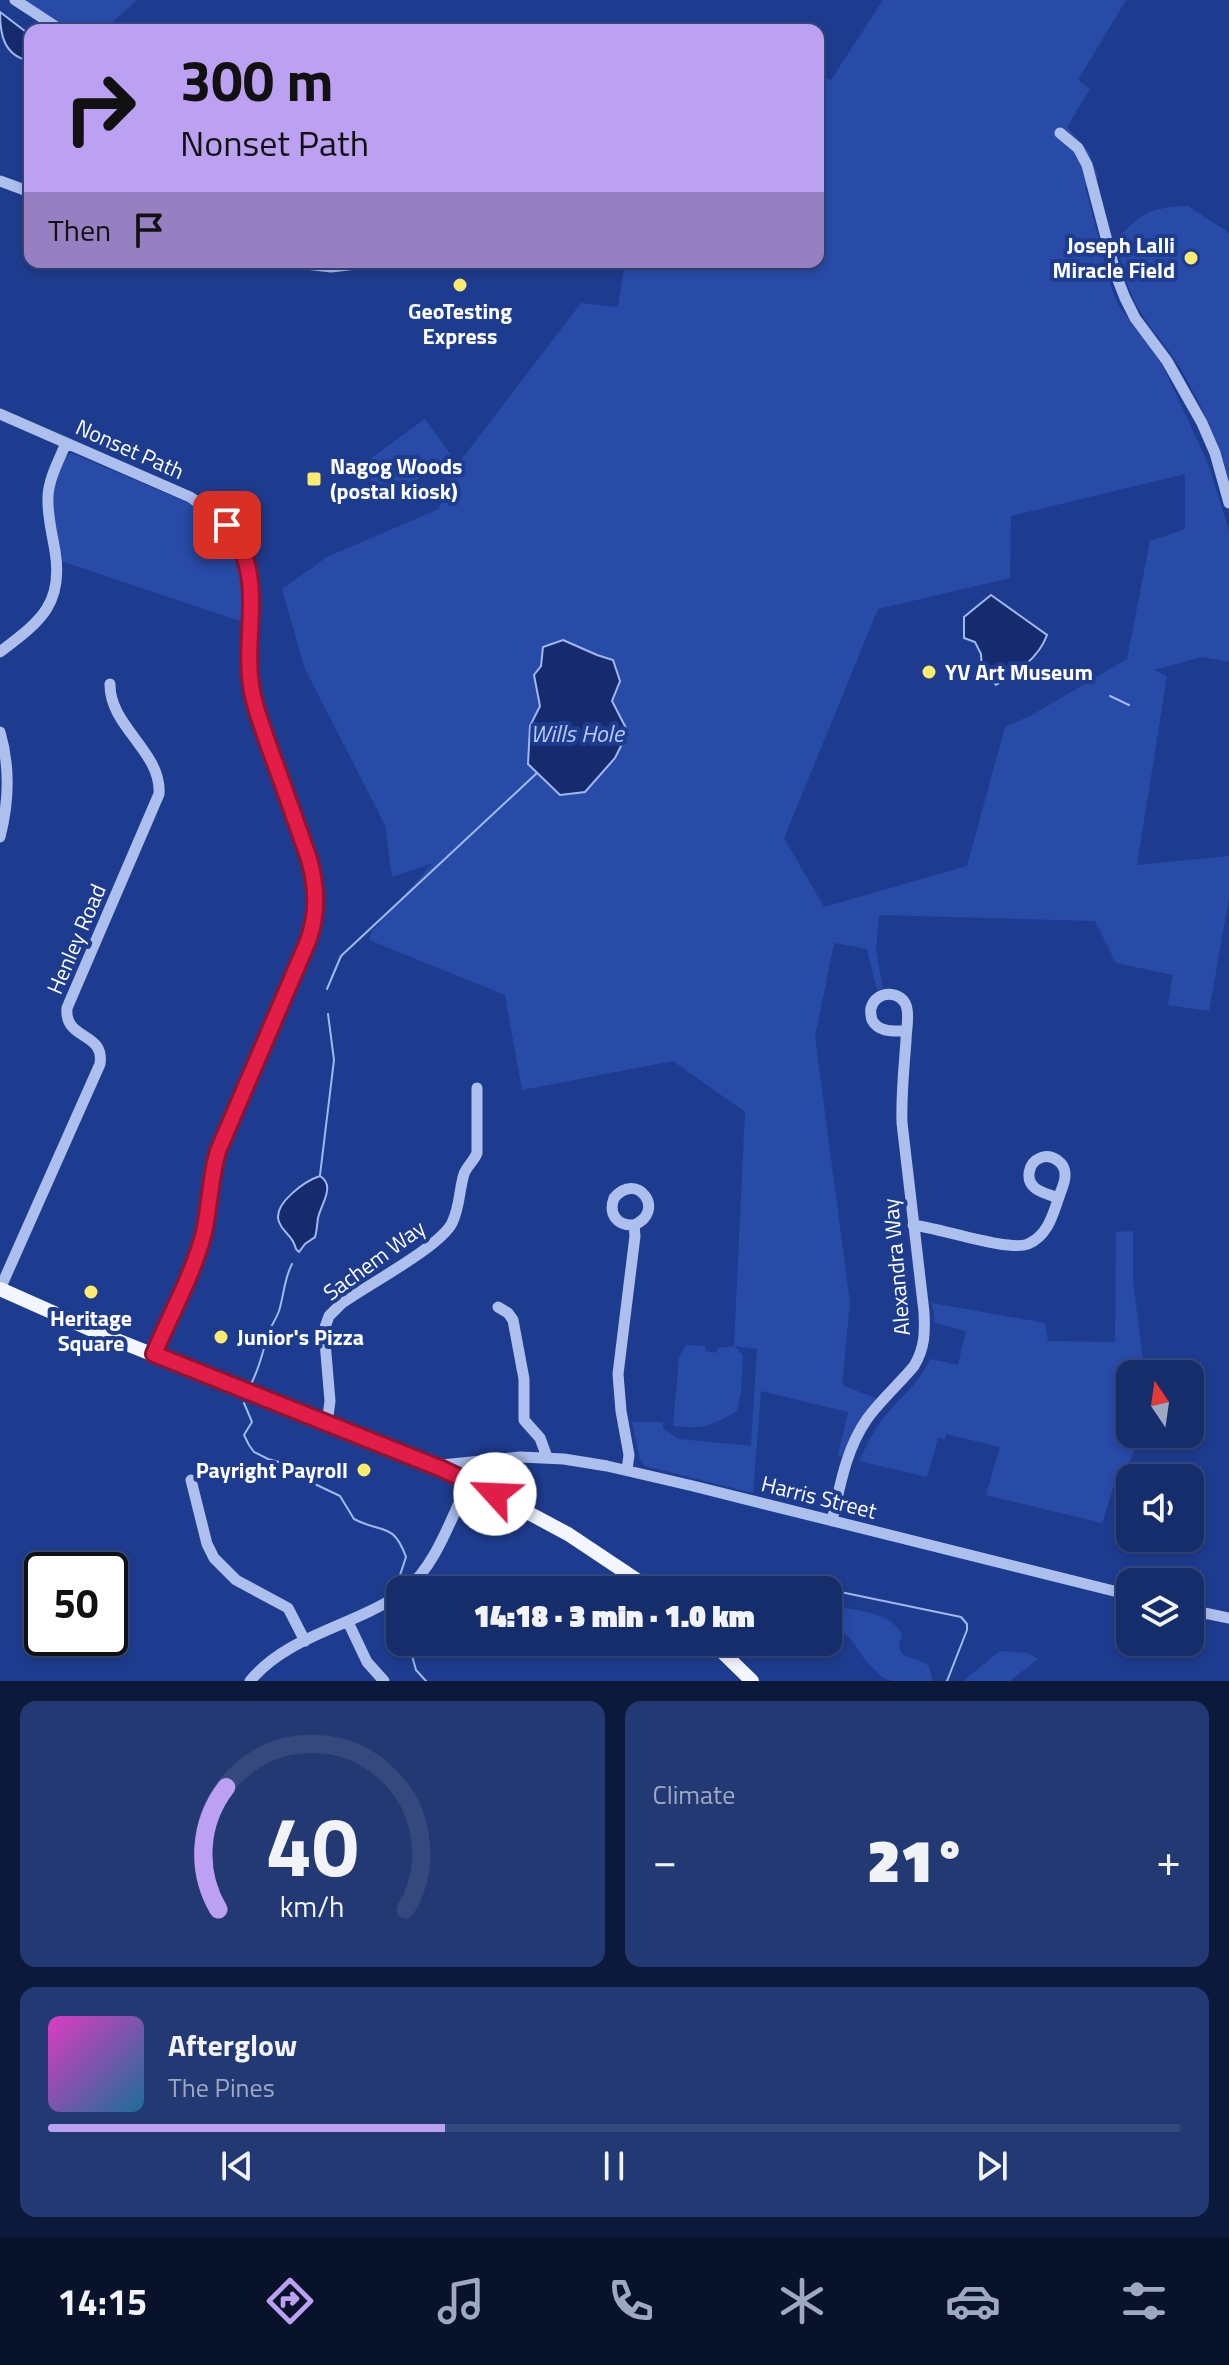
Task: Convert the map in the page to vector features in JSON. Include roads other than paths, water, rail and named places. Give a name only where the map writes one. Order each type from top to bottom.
[{"type":"main road","points":[[0,1289],[39,1308],[469,1481],[568,1534],[631,1576]]},
{"type":"main road","points":[[726,1656],[752,1681]]},
{"type":"street","points":[[15,0],[52,24]]},
{"type":"street","points":[[1060,133],[1078,148],[1087,165],[1125,298],[1135,318],[1167,361],[1202,423],[1215,453],[1229,503]]},
{"type":"street","points":[[0,181],[24,190]]},
{"type":"street","name":"Nonset Path","points":[[0,414],[201,504],[219,517],[239,541],[252,592],[252,691],[309,859],[316,894],[312,929],[218,1151],[200,1244],[154,1354]]},
{"type":"street","points":[[0,652],[41,616],[56,590],[57,565],[48,494],[66,443]]},
{"type":"street","name":"Henley Road","points":[[0,1289],[100,1064],[97,1046],[71,1027],[67,1008],[159,794],[156,774],[114,706],[110,684]]},
{"type":"street","points":[[0,732],[8,789],[0,837]]},
{"type":"street","name":"Alexandra Way","points":[[832,1521],[844,1470],[856,1439],[872,1412],[914,1366],[925,1338],[902,1123],[906,1031]]},
{"type":"street","name":"Sachem Way","points":[[327,1424],[330,1401],[324,1339],[329,1316],[341,1304],[433,1243],[452,1224],[465,1172],[477,1153],[477,1088]]},
{"type":"street","points":[[913,1225],[1003,1245],[1021,1246],[1043,1233],[1058,1198]]},
{"type":"street","points":[[627,1470],[629,1455],[618,1374],[634,1225]]},
{"type":"street","points":[[498,1307],[513,1320],[524,1379],[524,1420],[540,1438],[547,1457]]},
{"type":"street","name":"Harris Street","points":[[431,1466],[495,1458],[547,1457],[627,1470],[1116,1592]]},
{"type":"street","points":[[419,1576],[479,1465],[495,1458]]},
{"type":"street","points":[[191,1480],[207,1544],[214,1558],[236,1580],[288,1608],[305,1641]]},
{"type":"street","points":[[250,1681],[277,1656],[386,1602]]},
{"type":"street","points":[[1204,1613],[1229,1618]]},
{"type":"street","points":[[348,1622],[367,1662],[384,1681]]},
{"type":"water","points":[[0,12],[24,30],[24,59],[9,49],[1,29]]},
{"type":"water","points":[[991,595],[1047,635],[1033,658],[996,685],[982,670],[981,654],[975,642],[964,638],[964,617]]},
{"type":"water","name":"Wills Hole","points":[[563,640],[613,660],[620,681],[612,701],[628,732],[615,758],[585,792],[560,795],[528,764],[530,726],[540,706],[534,675],[541,666],[543,647]]},
{"type":"water","points":[[320,1176],[325,1180],[327,1190],[316,1235],[299,1252],[281,1226],[278,1215],[291,1194]]},
{"type":"waterway","points":[[1110,696],[1129,705]]},
{"type":"waterway","points":[[327,989],[341,956],[537,773]]},
{"type":"waterway","points":[[320,1175],[334,1060],[328,1014]]},
{"type":"waterway","points":[[252,1382],[279,1311],[292,1264]]},
{"type":"waterway","points":[[244,1403],[252,1422],[244,1435],[254,1452],[286,1464],[300,1477],[340,1496],[354,1519],[391,1533],[406,1557],[400,1576]]},
{"type":"waterway","points":[[842,1592],[961,1617],[967,1624],[967,1630],[947,1681]]},
{"type":"waterway","points":[[412,1656],[416,1670],[426,1681]]},
{"type":"place","name":"Joseph Lalli Miracle Field","points":[[1191,258]]},
{"type":"place","name":"GeoTesting Express","points":[[460,285]]},
{"type":"place","name":"Nagog Woods (postal kiosk)","points":[[314,479]]},
{"type":"place","name":"YV Art Museum","points":[[929,672]]},
{"type":"place","name":"Heritage Square","points":[[91,1292]]},
{"type":"place","name":"Junior's Pizza","points":[[221,1337]]},
{"type":"place","name":"Payright Payroll","points":[[364,1470]]}]
